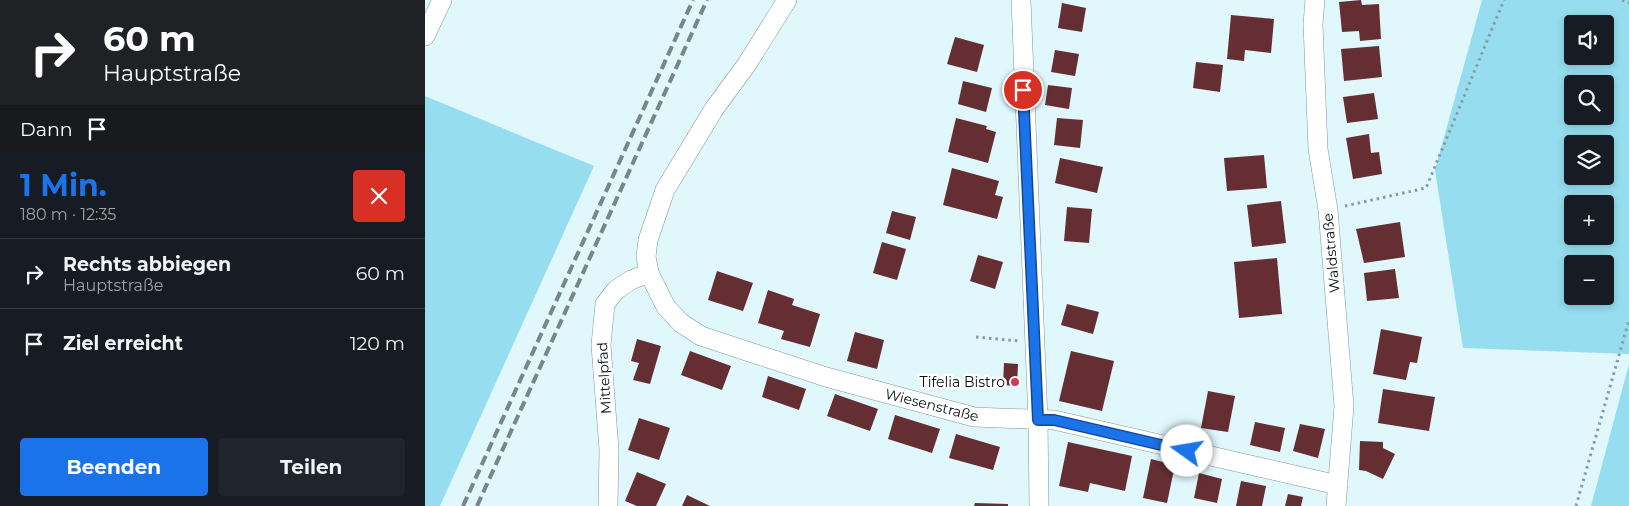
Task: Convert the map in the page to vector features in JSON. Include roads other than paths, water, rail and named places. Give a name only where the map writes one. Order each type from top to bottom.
[{"type":"street","points":[[425,36],[442,0]]},
{"type":"street","points":[[649,274],[646,258],[648,240],[665,190],[714,109],[747,64],[787,0]]},
{"type":"street","points":[[1021,0],[1038,420],[1039,506]]},
{"type":"street","name":"Waldstraße","points":[[1315,0],[1313,24],[1318,149],[1328,210],[1344,406],[1336,506]]},
{"type":"street","name":"Wiesenstraße","points":[[649,274],[666,307],[681,324],[701,336],[826,377],[974,417],[1054,420],[1338,485]]},
{"type":"street","name":"Mittelpfad","points":[[608,506],[609,450],[601,345],[605,304],[616,290],[631,280],[649,274]]},
{"type":"railway","points":[[463,506],[693,0]]},
{"type":"railway","points":[[477,506],[707,0]]},
{"type":"place","name":"Tifelia Bistro","points":[[1015,382]]}]
